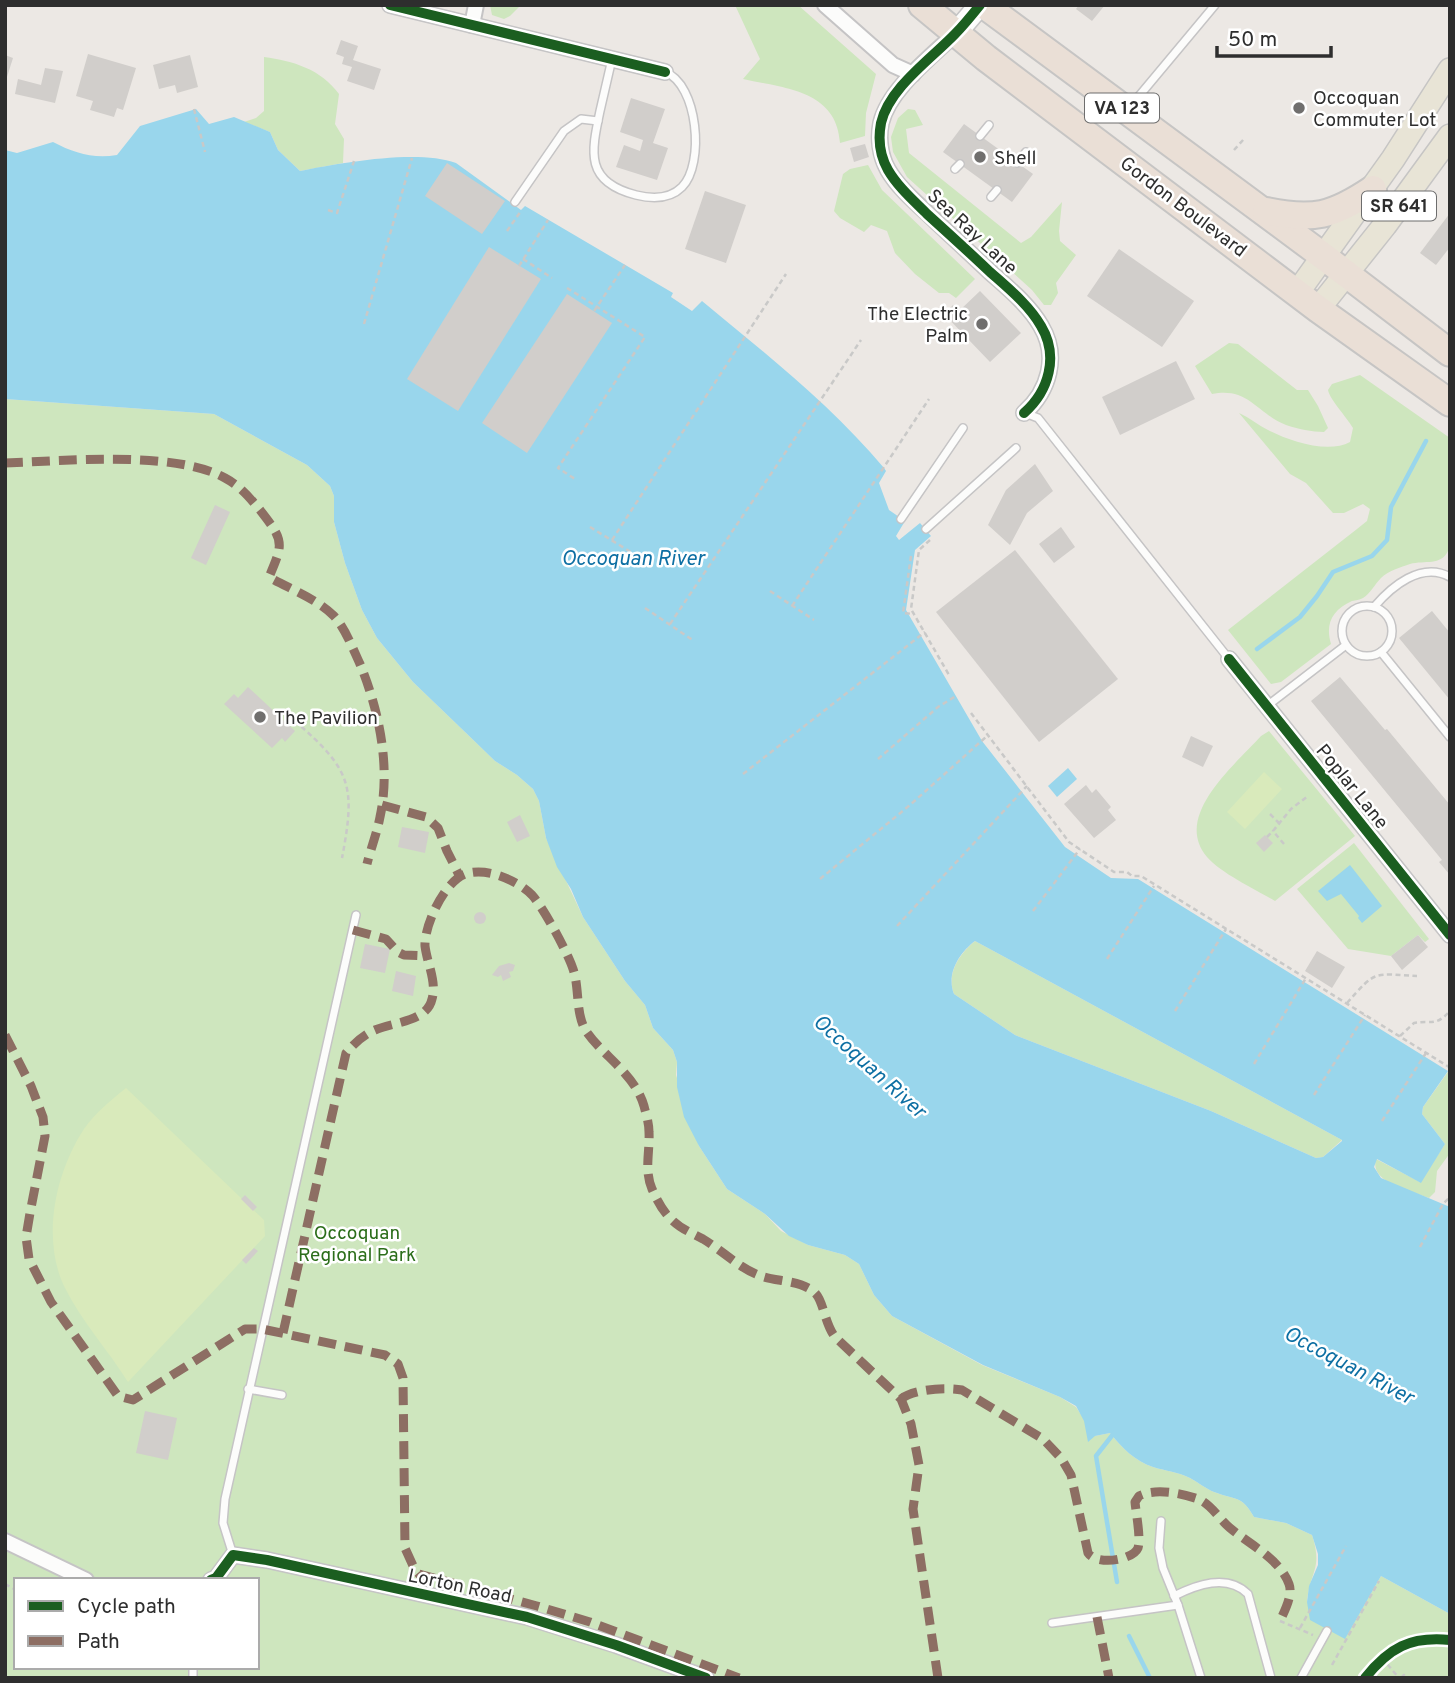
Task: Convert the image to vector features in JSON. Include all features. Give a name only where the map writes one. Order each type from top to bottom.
[{"type":"highway","name":"Gordon Boulevard","points":[[922,5],[1308,301],[1450,403]]},
{"type":"highway","name":"VA 123","points":[[982,5],[1325,257],[1450,353]]},
{"type":"highway","points":[[1261,210],[1303,217],[1320,216],[1347,206],[1373,190]]},
{"type":"main road","name":"SR 641","points":[[1308,301],[1325,257],[1373,190],[1446,78]]},
{"type":"main road","points":[[1444,143],[1431,138],[1431,128],[1446,78]]},
{"type":"main road","name":"SR 641","points":[[1308,301],[1346,274],[1444,143]]},
{"type":"street","points":[[390,5],[665,72]]},
{"type":"street","points":[[472,24],[476,5]]},
{"type":"street","points":[[824,5],[886,60],[913,74]]},
{"type":"street","points":[[956,33],[982,5]]},
{"type":"street","name":"Sea Ray Lane","points":[[956,33],[913,74],[893,100],[882,121],[880,149],[886,167],[906,194],[1010,289],[1042,328],[1050,352],[1050,368],[1039,396],[1024,413]]},
{"type":"street","name":"Poplar Lane","points":[[1229,659],[1450,935]]},
{"type":"street","points":[[5,1541],[82,1578]]},
{"type":"street","points":[[215,1578],[233,1555]]},
{"type":"street","name":"Lorton Road","points":[[233,1555],[267,1560],[527,1617],[616,1645],[706,1678]]},
{"type":"lane","points":[[1127,111],[1215,5]]},
{"type":"lane","points":[[612,59],[593,157],[598,171],[607,181],[630,193],[645,197],[662,197],[680,190],[691,170],[695,142],[694,124],[685,90],[680,81],[665,72]]},
{"type":"lane","points":[[515,202],[564,131],[581,119],[598,121]]},
{"type":"lane","points":[[981,136],[989,125]]},
{"type":"lane","points":[[1017,163],[1026,152]]},
{"type":"lane","points":[[1024,413],[1038,418],[1229,659]]},
{"type":"lane","points":[[901,519],[963,428]]},
{"type":"lane","points":[[926,529],[1016,448]]},
{"type":"lane","points":[[1374,607],[1399,582],[1413,576],[1437,572],[1450,577]]},
{"type":"lane","points":[[1374,607],[1386,616],[1391,631],[1387,646],[1381,652],[1358,655],[1346,645],[1342,631],[1347,617],[1359,608],[1374,607]]},
{"type":"lane","points":[[1267,706],[1346,645]]},
{"type":"lane","points":[[1381,652],[1450,737]]},
{"type":"lane","points":[[233,1555],[223,1515],[248,1389],[356,915]]},
{"type":"lane","points":[[248,1389],[282,1395]]},
{"type":"lane","points":[[1161,1521],[1159,1548],[1163,1568],[1201,1678]]},
{"type":"lane","points":[[1174,1596],[1209,1582],[1242,1588],[1248,1594],[1271,1678]]},
{"type":"lane","points":[[1052,1623],[1178,1605]]},
{"type":"lane","points":[[1301,1678],[1327,1631]]},
{"type":"path","points":[[194,109],[205,152]]},
{"type":"path","points":[[1234,150],[1244,139]]},
{"type":"path","points":[[364,324],[412,158]]},
{"type":"path","points":[[328,210],[337,212],[354,161]]},
{"type":"path","points":[[507,231],[521,210]]},
{"type":"path","points":[[519,266],[548,220]]},
{"type":"path","points":[[523,259],[552,278]]},
{"type":"path","points":[[594,311],[625,265]]},
{"type":"path","points":[[612,540],[786,274]]},
{"type":"path","points":[[567,288],[645,337],[558,468],[575,479]]},
{"type":"path","points":[[670,624],[861,340]]},
{"type":"path","points":[[792,606],[929,399]]},
{"type":"path","points":[[590,527],[634,554]]},
{"type":"path","points":[[938,533],[919,550],[911,609],[949,676]]},
{"type":"path","points":[[911,556],[903,613],[915,614]]},
{"type":"path","points":[[770,591],[814,620]]},
{"type":"path","points":[[645,608],[694,641]]},
{"type":"path","points":[[743,774],[925,632]]},
{"type":"path","points":[[878,759],[938,707],[956,696]]},
{"type":"path","points":[[971,713],[1069,842],[1114,872],[1141,876],[1449,1067]]},
{"type":"path","points":[[295,721],[331,754],[345,780],[349,815],[342,858]]},
{"type":"path","points":[[820,879],[910,805],[988,735]]},
{"type":"path","points":[[897,926],[1027,786]]},
{"type":"path","points":[[1267,836],[1291,809],[1308,796]]},
{"type":"path","points":[[1270,814],[1279,823]]},
{"type":"path","points":[[1273,831],[1284,844]]},
{"type":"path","points":[[1033,911],[1080,849]]},
{"type":"path","points":[[1107,959],[1155,885]]},
{"type":"path","points":[[1175,1011],[1226,929]]},
{"type":"path","points":[[1347,1003],[1376,974],[1418,976]]},
{"type":"path","points":[[1254,1064],[1306,978]]},
{"type":"path","points":[[1400,1036],[1414,1023],[1434,1023],[1450,1011]]},
{"type":"path","points":[[1314,1095],[1365,1014]]},
{"type":"path","points":[[1382,1121],[1426,1052]]},
{"type":"path","points":[[1420,1247],[1443,1204],[1450,1197]]},
{"type":"path","points":[[1300,1628],[1346,1546]]},
{"type":"path","points":[[1332,1665],[1379,1581]]},
{"type":"path","points":[[1276,1636],[1280,1620]]},
{"type":"path","points":[[1383,1658],[1400,1678],[1404,1675],[1406,1678]]},
{"type":"green space","points":[[490,5],[521,5],[504,19],[492,15]]},
{"type":"green space","points":[[735,5],[798,5],[876,74],[866,113],[865,136],[840,143],[837,125],[819,102],[790,89],[743,79],[760,59]]},
{"type":"green space","points":[[264,57],[315,72],[339,94],[335,124],[344,139],[343,163],[300,171],[278,150],[270,132],[244,122],[256,118],[264,111]]},
{"type":"green space","points":[[908,109],[915,110],[923,125],[906,129],[909,153],[1021,243],[1031,237],[1062,202],[1060,241],[1076,255],[1056,283],[1058,293],[1051,305],[1044,305],[1032,290],[907,177],[893,152],[891,137],[898,118]]},
{"type":"green space","points":[[868,165],[882,190],[975,279],[956,298],[949,293],[939,293],[915,274],[895,253],[887,231],[871,225],[864,232],[840,218],[834,211],[843,174],[850,169]]},
{"type":"green space","points":[[1229,343],[1238,344],[1297,390],[1308,390],[1328,428],[1319,432],[1291,426],[1276,420],[1252,402],[1235,394],[1212,394],[1195,366]]},
{"type":"green space","points":[[1360,375],[1450,438],[1448,551],[1437,561],[1410,564],[1391,571],[1381,578],[1366,596],[1339,609],[1330,624],[1331,644],[1281,682],[1271,684],[1228,630],[1367,521],[1370,509],[1363,504],[1344,513],[1333,513],[1306,483],[1290,474],[1239,413],[1268,430],[1297,442],[1331,447],[1341,445],[1350,442],[1353,428],[1328,390],[1332,384]]},
{"type":"green space","name":"Occoquan Regional Park","points":[[5,399],[214,414],[307,465],[330,486],[334,496],[334,522],[345,563],[362,610],[377,638],[413,682],[495,761],[533,789],[539,801],[546,838],[583,917],[625,981],[645,1005],[653,1028],[673,1050],[677,1062],[676,1075],[699,1146],[727,1189],[765,1214],[781,1231],[808,1245],[845,1255],[859,1264],[874,1295],[892,1316],[982,1365],[1060,1397],[1076,1407],[1095,1436],[1110,1433],[1124,1449],[1140,1461],[1185,1476],[1211,1491],[1237,1499],[1246,1505],[1254,1517],[1286,1523],[1312,1535],[1316,1563],[1307,1602],[1345,1638],[1381,1576],[1450,1614],[1450,1678],[5,1678]]},
{"type":"green space","points":[[1269,731],[1355,836],[1275,901],[1213,863],[1198,841],[1197,825],[1202,808],[1223,776]]},
{"type":"green space","points":[[1264,772],[1282,789],[1245,829],[1227,812]]},
{"type":"green space","points":[[1354,843],[1429,939],[1425,942],[1418,935],[1391,956],[1348,949],[1297,889]]},
{"type":"green space","points":[[975,941],[1342,1140],[1323,1157],[1316,1158],[1211,1111],[1015,1035],[954,994],[953,972],[964,952]]},
{"type":"green space","points":[[1450,1069],[1450,1153],[1437,1171],[1435,1192],[1429,1198],[1385,1180],[1376,1167],[1376,1159],[1420,1182],[1445,1144],[1422,1114],[1423,1107]]},
{"type":"green space","points":[[126,1088],[264,1220],[265,1236],[128,1382],[79,1313],[65,1288],[54,1249],[53,1228],[59,1186],[74,1146],[93,1118]]},
{"type":"water","name":"Occoquan River","points":[[196,109],[209,124],[234,117],[270,132],[278,150],[300,171],[400,157],[440,159],[456,163],[521,210],[525,206],[673,293],[671,297],[692,311],[702,301],[820,401],[884,468],[886,471],[879,483],[889,510],[905,521],[896,536],[899,540],[920,523],[931,536],[915,550],[906,610],[982,741],[1065,847],[1111,878],[1138,879],[1448,1071],[1423,1107],[1422,1114],[1445,1144],[1421,1183],[1377,1159],[1374,1167],[1381,1178],[1450,1207],[1450,1614],[1381,1576],[1345,1639],[1310,1620],[1307,1602],[1309,1586],[1318,1565],[1318,1554],[1312,1535],[1286,1523],[1254,1517],[1246,1505],[1237,1499],[1211,1491],[1185,1476],[1140,1461],[1110,1433],[1095,1436],[1088,1442],[1084,1421],[1076,1406],[983,1365],[892,1316],[874,1295],[859,1264],[845,1255],[808,1245],[789,1236],[765,1214],[727,1189],[684,1117],[673,1050],[653,1028],[645,1005],[625,981],[583,917],[571,889],[557,867],[546,838],[539,801],[533,789],[495,761],[413,682],[377,638],[362,610],[345,563],[334,522],[334,496],[330,486],[307,465],[214,414],[5,399],[5,150],[17,153],[53,142],[84,154],[117,155],[140,126]],"holes":[[[975,941],[1342,1140],[1323,1157],[1316,1158],[1211,1111],[1015,1035],[954,994],[952,979],[956,964]]]},
{"type":"water","points":[[1068,768],[1077,779],[1057,797],[1048,786]]},
{"type":"water","points":[[1350,865],[1382,906],[1362,923],[1341,894],[1327,901],[1318,891]]},
{"type":"building","points":[[1079,5],[1105,5],[1092,21],[1076,9]]},
{"type":"building","points":[[341,40],[358,46],[353,60],[381,69],[374,90],[347,81],[352,67],[342,64],[344,57],[336,54]]},
{"type":"building","points":[[88,54],[136,68],[123,110],[117,108],[114,117],[90,110],[93,101],[76,96]]},
{"type":"building","points":[[5,55],[13,58],[6,80],[5,79]]},
{"type":"building","points":[[190,55],[198,87],[177,93],[175,85],[159,89],[153,65]]},
{"type":"building","points":[[45,68],[63,71],[55,103],[15,94],[18,79],[41,85]]},
{"type":"building","points":[[631,98],[665,109],[653,143],[668,148],[657,180],[616,167],[624,145],[640,151],[643,140],[620,132]]},
{"type":"building","name":"Shell","points":[[964,124],[1033,174],[1012,202],[943,152]]},
{"type":"building","points":[[865,144],[869,157],[854,162],[850,148]]},
{"type":"building","points":[[447,163],[505,201],[482,234],[425,196]]},
{"type":"building","points":[[705,191],[746,205],[726,263],[685,249]]},
{"type":"building","points":[[1450,213],[1450,247],[1436,265],[1420,253]]},
{"type":"building","points":[[489,247],[541,279],[458,411],[407,379]]},
{"type":"building","points":[[1119,249],[1194,301],[1162,347],[1087,296]]},
{"type":"building","name":"The Electric Palm","points":[[980,291],[1021,333],[990,362],[944,314],[953,305],[959,311]]},
{"type":"building","points":[[567,294],[612,323],[527,453],[482,423]]},
{"type":"building","points":[[1176,361],[1195,399],[1120,435],[1102,397]]},
{"type":"building","points":[[1035,464],[1053,491],[1027,513],[1010,545],[988,525],[1006,490]]},
{"type":"building","points":[[215,505],[230,512],[206,565],[191,558]]},
{"type":"building","points":[[1061,527],[1075,547],[1054,563],[1039,544]]},
{"type":"building","points":[[1015,550],[1118,679],[1039,742],[936,612]]},
{"type":"building","points":[[1432,611],[1450,633],[1450,700],[1399,638]]},
{"type":"building","points":[[1340,677],[1450,805],[1450,875],[1439,862],[1442,860],[1311,701]]},
{"type":"building","name":"The Pavilion","points":[[248,687],[295,731],[285,742],[282,738],[272,748],[224,704],[234,694],[238,698]]},
{"type":"building","points":[[1191,736],[1213,746],[1203,767],[1182,757]]},
{"type":"building","points":[[1086,785],[1092,793],[1096,789],[1111,807],[1108,810],[1116,820],[1094,838],[1064,804]]},
{"type":"building","points":[[520,815],[530,836],[517,842],[507,822]]},
{"type":"building","points":[[402,827],[429,832],[425,853],[398,847]]},
{"type":"building","points":[[1265,835],[1273,843],[1264,852],[1256,843]]},
{"type":"building","points":[[480,912],[486,918],[480,924],[474,918]]},
{"type":"building","points":[[1418,935],[1428,947],[1402,970],[1391,956]]},
{"type":"building","points":[[365,944],[390,949],[385,973],[360,968]]},
{"type":"building","points":[[1317,951],[1345,967],[1332,988],[1305,971]]},
{"type":"building","points":[[509,963],[515,965],[513,971],[509,972],[511,977],[503,981],[501,975],[492,975],[499,966]]},
{"type":"building","points":[[396,971],[416,976],[413,996],[392,991]]},
{"type":"building","points":[[245,1195],[257,1207],[253,1211],[241,1199]]},
{"type":"building","points":[[254,1248],[258,1251],[246,1264],[242,1260]]},
{"type":"building","points":[[145,1411],[177,1418],[168,1460],[136,1453]]},
{"type":"waterway","points":[[1257,649],[1300,617],[1333,572],[1372,556],[1387,540],[1391,507],[1426,441]]},
{"type":"waterway","points":[[1114,1433],[1096,1456],[1117,1582]]},
{"type":"waterway","points":[[1129,1636],[1150,1678]]},
{"type":"marked path","points":[[5,463],[118,459],[178,464],[204,469],[225,478],[240,488],[252,501],[274,529],[279,542],[269,577],[312,599],[334,616],[352,645],[373,700],[384,759],[384,778],[380,817],[367,864]]},
{"type":"marked path","points":[[382,805],[426,817],[438,828],[460,877]]},
{"type":"marked path","points":[[283,1333],[346,1053],[371,1032],[417,1017],[429,1007],[433,986],[425,946],[428,926],[438,903],[452,883],[460,876],[477,872],[494,874],[511,881],[537,901],[566,952],[573,969],[580,1017],[586,1031],[634,1084],[640,1095],[648,1125],[650,1182],[666,1213],[679,1226],[753,1273],[811,1289],[818,1297],[835,1337],[901,1399],[911,1424],[919,1465],[913,1509],[938,1678]]},
{"type":"marked path","points":[[353,930],[386,939],[404,955],[427,956]]},
{"type":"marked path","points":[[5,1035],[31,1086],[43,1117],[45,1136],[26,1237],[29,1259],[51,1302],[118,1396],[133,1400],[245,1329],[262,1329],[385,1355],[398,1364],[403,1378],[405,1548],[419,1574],[590,1622],[739,1678]]},
{"type":"marked path","points":[[901,1399],[930,1390],[962,1390],[1043,1439],[1061,1458],[1071,1475],[1088,1553],[1093,1557],[1114,1560],[1135,1552],[1139,1544],[1135,1502],[1139,1496],[1168,1492],[1203,1501],[1285,1575],[1290,1593],[1280,1621]]},
{"type":"marked path","points":[[1097,1617],[1109,1678]]},
{"type":"cycle path","points":[[390,5],[665,72]]},
{"type":"cycle path","points":[[980,5],[893,98],[881,123],[880,147],[888,170],[901,188],[1018,297],[1041,326],[1049,349],[1049,372],[1040,394],[1024,413]]},
{"type":"cycle path","points":[[1229,659],[1450,935]]},
{"type":"cycle path","points":[[216,1578],[233,1555],[267,1560],[527,1617],[616,1645],[706,1678]]},
{"type":"cycle path","points":[[1365,1678],[1383,1659],[1401,1646],[1423,1640],[1450,1640]]},
{"type":"place","name":"Occoquan Commuter Lot","points":[[1299,108]]},
{"type":"place","name":"Shell","points":[[980,157]]},
{"type":"place","name":"The Electric Palm","points":[[982,324]]},
{"type":"place","name":"The Pavilion","points":[[260,717]]}]
